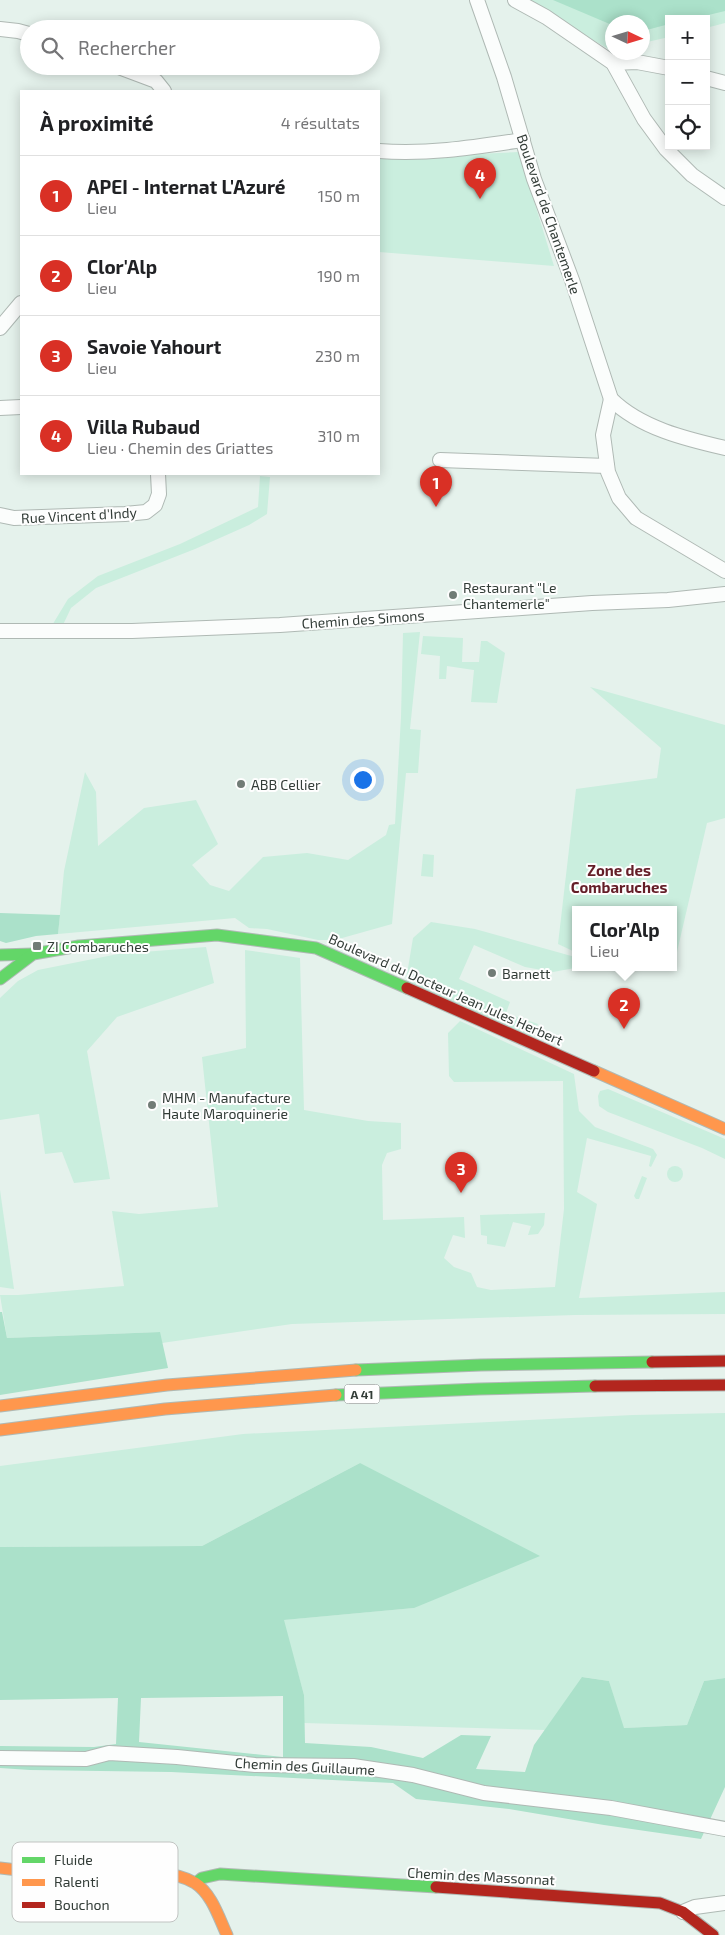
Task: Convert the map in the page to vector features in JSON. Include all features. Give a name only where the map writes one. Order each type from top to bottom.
[{"type":"main road","name":"Boulevard du Docteur Jean Jules Herbert","points":[[0,979],[33,954],[79,946],[216,935],[316,948],[725,1129]]},
{"type":"main road","points":[[0,955],[33,954]]},
{"type":"main road","name":"A 41","points":[[0,1406],[147,1387],[336,1371],[492,1365],[725,1361]]},
{"type":"main road","name":"A 41","points":[[0,1430],[158,1410],[332,1395],[480,1389],[725,1385]]},
{"type":"main road","name":"Chemin des Massonnat","points":[[196,1884],[202,1878],[210,1875],[239,1876],[660,1903],[683,1912],[713,1935]]},
{"type":"main road","name":"Chemin des Massonnat","points":[[206,1895],[221,1882],[239,1876]]},
{"type":"main road","points":[[178,1877],[196,1884],[206,1895],[227,1935]]},
{"type":"street","name":"Boulevard de Chantemerle","points":[[477,0],[524,140],[534,179],[572,280],[611,399]]},
{"type":"street","points":[[515,0],[546,17],[613,64],[644,119],[666,149],[692,175],[725,198]]},
{"type":"street","points":[[0,29],[20,32]]},
{"type":"street","points":[[613,64],[637,62],[665,67]]},
{"type":"street","points":[[138,75],[156,82],[163,90]]},
{"type":"street","points":[[710,79],[725,82]]},
{"type":"street","points":[[380,151],[406,153],[524,140]]},
{"type":"street","points":[[0,328],[20,304]]},
{"type":"street","points":[[725,448],[699,442],[652,426],[622,409],[611,399],[603,428],[607,466],[619,498],[636,518],[725,571]]},
{"type":"street","points":[[0,408],[20,407]]},
{"type":"street","points":[[603,428],[622,409]]},
{"type":"street","points":[[440,460],[607,466]]},
{"type":"street","name":"Rue Vincent d'Indy","points":[[0,515],[14,518],[146,512],[155,505],[159,494],[158,475]]},
{"type":"street","name":"Chemin des Simons","points":[[0,631],[132,631],[254,626],[592,603],[668,600],[725,594]]},
{"type":"street","name":"Chemin des Guillaume","points":[[0,1758],[86,1759],[110,1754],[177,1757],[255,1764],[353,1766],[413,1775],[484,1793],[611,1808],[725,1829]]},
{"type":"street","points":[[683,1912],[694,1907],[725,1904]]},
{"type":"green space","points":[[524,0],[725,0],[725,23],[710,27],[710,15],[665,15],[665,38],[650,41],[650,15],[605,15],[605,47]]},
{"type":"green space","points":[[553,0],[725,0],[725,11],[708,15],[665,15],[665,25],[650,29],[650,15],[605,15],[605,22]]},
{"type":"green space","points":[[519,152],[554,266],[380,252],[380,155],[407,157]]},
{"type":"green space","points":[[260,476],[270,477],[267,514],[249,525],[195,549],[96,588],[71,608],[62,627],[51,627],[68,599],[98,576],[180,544],[258,507]]},
{"type":"green space","points":[[420,632],[410,729],[421,730],[418,773],[406,773],[392,924],[335,940],[318,940],[267,929],[249,928],[235,918],[58,934],[64,871],[85,772],[96,792],[98,846],[144,808],[196,800],[218,844],[192,865],[210,885],[229,891],[263,857],[307,853],[348,860],[386,835],[389,825],[395,824],[401,717],[403,633]]},
{"type":"green space","points":[[423,636],[463,638],[462,662],[479,662],[481,641],[487,641],[505,653],[497,703],[471,702],[474,670],[447,666],[446,679],[439,679],[440,656],[421,654]]},
{"type":"green space","points":[[590,687],[725,725],[725,818],[707,823],[677,952],[677,906],[572,906],[572,951],[558,944],[576,789],[657,778],[661,748]]},
{"type":"green space","points":[[423,854],[434,855],[433,877],[421,876]]},
{"type":"green space","points":[[0,913],[60,915],[58,934],[36,936],[6,943],[0,941]]},
{"type":"green space","points":[[431,922],[475,929],[572,956],[572,969],[553,972],[525,967],[474,945],[459,979],[510,1002],[506,1013],[538,1024],[530,1039],[405,986],[413,938]]},
{"type":"green space","points":[[206,947],[214,983],[117,1017],[87,1051],[110,1179],[74,1183],[62,1152],[45,1154],[39,1114],[0,1120],[0,998],[18,981],[38,970],[118,954]]},
{"type":"green space","points":[[245,950],[300,958],[304,1110],[368,1121],[401,1123],[401,1149],[387,1153],[382,1165],[383,1220],[464,1217],[465,1238],[453,1235],[444,1258],[454,1267],[471,1273],[477,1287],[491,1290],[555,1287],[564,1209],[563,1081],[454,1082],[449,1076],[448,1033],[460,1021],[574,1074],[579,1111],[595,1127],[653,1149],[657,1155],[651,1167],[649,1166],[651,1156],[587,1138],[577,1192],[597,1204],[579,1298],[725,1292],[725,1314],[575,1315],[292,1324],[162,1343],[159,1332],[7,1338],[0,1295],[124,1286],[112,1211],[139,1214],[218,1207],[202,1057],[246,1048]]},
{"type":"green space","points":[[608,1089],[725,1139],[725,1159],[702,1148],[608,1112],[599,1106],[598,1096],[600,1091]]},
{"type":"green space","points":[[672,1166],[678,1166],[683,1171],[681,1180],[672,1182],[667,1177],[667,1171]]},
{"type":"green space","points":[[642,1176],[647,1178],[639,1199],[636,1199],[634,1196]]},
{"type":"green space","points":[[0,1190],[14,1289],[0,1287]]},
{"type":"green space","points":[[545,1213],[544,1225],[538,1234],[528,1235],[531,1226],[513,1222],[505,1247],[487,1244],[487,1236],[481,1235],[480,1215]]},
{"type":"green space","points":[[0,1312],[2,1312],[7,1338],[160,1332],[168,1368],[0,1395]]},
{"type":"green space","points":[[725,1413],[725,1678],[704,1681],[687,1725],[623,1728],[609,1681],[583,1677],[545,1730],[304,1723],[304,1695],[283,1620],[414,1608],[360,1463],[202,1546],[0,1547],[0,1466],[243,1434],[633,1415]]},
{"type":"green space","points":[[360,1463],[540,1556],[414,1608],[284,1620],[304,1695],[305,1743],[371,1747],[423,1758],[461,1735],[491,1736],[476,1769],[525,1772],[534,1745],[582,1677],[609,1681],[624,1728],[687,1725],[704,1681],[725,1678],[725,1787],[701,1839],[509,1809],[416,1799],[393,1783],[171,1772],[0,1768],[0,1746],[94,1747],[116,1744],[118,1698],[0,1700],[0,1547],[202,1546]],"holes":[[[283,1696],[283,1757],[139,1742],[141,1698]]]},
{"type":"traffic: fast","points":[[0,979],[33,954],[79,946],[217,935],[316,948],[407,988]]},
{"type":"traffic: fast","points":[[0,955],[33,954]]},
{"type":"traffic: fast","points":[[356,1370],[481,1365],[652,1362]]},
{"type":"traffic: fast","points":[[336,1395],[595,1386]]},
{"type":"traffic: fast","points":[[196,1883],[202,1878],[220,1874],[436,1887]]},
{"type":"traffic: slow","points":[[594,1071],[725,1129]]},
{"type":"traffic: slow","points":[[0,1406],[167,1385],[356,1370]]},
{"type":"traffic: slow","points":[[0,1430],[165,1409],[336,1395]]},
{"type":"traffic: slow","points":[[0,1868],[12,1869]]},
{"type":"traffic: slow","points":[[178,1876],[195,1883],[206,1893],[227,1935]]},
{"type":"traffic: jam","points":[[407,988],[594,1071]]},
{"type":"traffic: jam","points":[[652,1362],[725,1361]]},
{"type":"traffic: jam","points":[[595,1386],[725,1385]]},
{"type":"traffic: jam","points":[[436,1887],[660,1903],[683,1912],[713,1935]]},
{"type":"place","name":"Villa Rubaud","points":[[480,199]]},
{"type":"place","name":"APEI - Internat L'Azuré","points":[[436,507]]},
{"type":"place","name":"Restaurant \"Le Chantemerle\"","points":[[453,595]]},
{"type":"place","name":"ABB Cellier","points":[[241,784]]},
{"type":"place","name":"ZI Combaruches","points":[[37,946]]},
{"type":"place","name":"Barnett","points":[[492,973]]},
{"type":"place","name":"Clor'Alp","points":[[624,1029]]},
{"type":"place","name":"MHM - Manufacture Haute Maroquinerie","points":[[152,1105]]},
{"type":"place","name":"Savoie Yahourt","points":[[461,1193]]},
{"type":"district","name":"Zone des Combaruches","points":[[619,878]]}]
